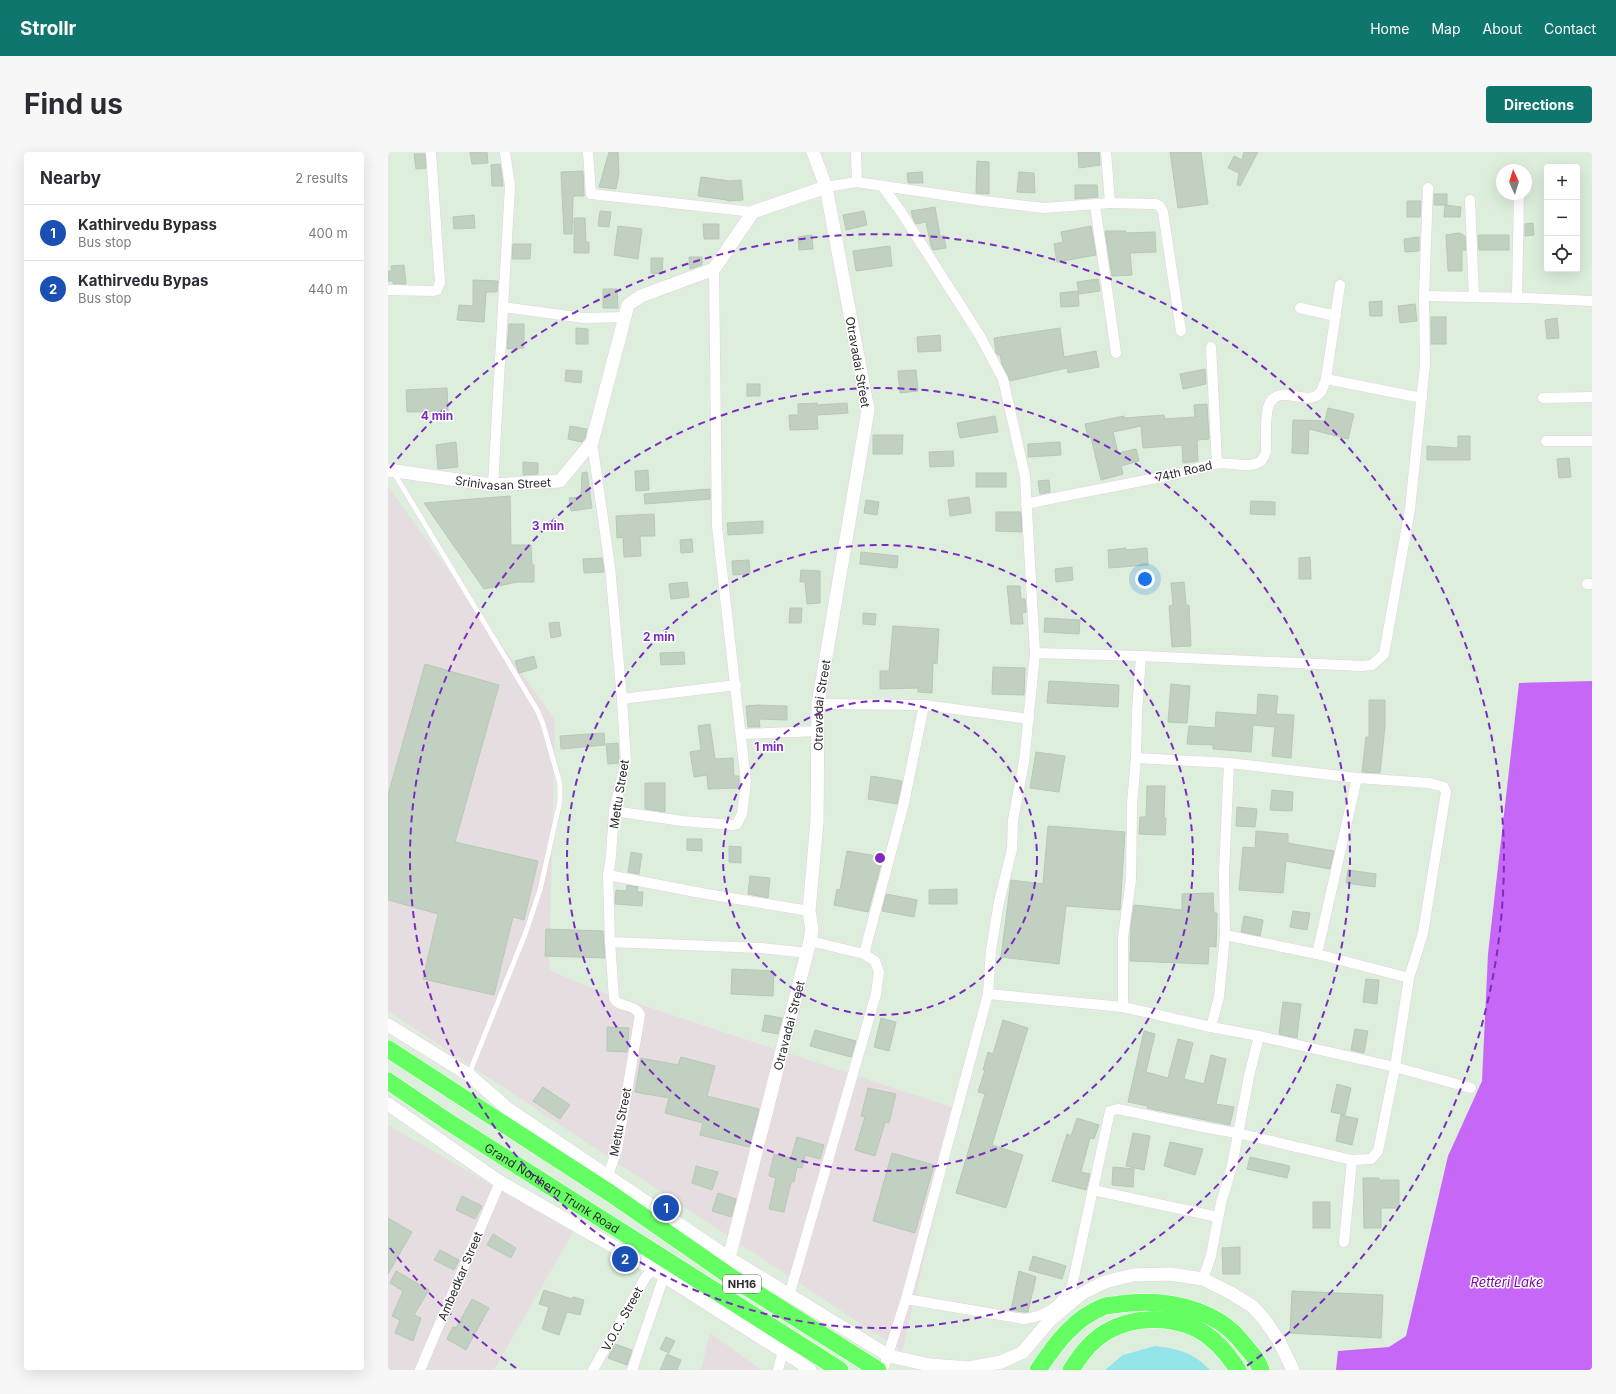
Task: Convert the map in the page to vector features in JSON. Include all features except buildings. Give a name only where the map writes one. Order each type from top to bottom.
[{"type":"highway","name":"NH16","points":[[388,1048],[610,1193],[731,1277],[878,1370]]},
{"type":"highway","name":"Grand Northern Trunk Road","points":[[388,1080],[447,1121],[840,1370]]},
{"type":"highway","points":[[1038,1370],[1056,1344],[1077,1322],[1106,1306],[1136,1301],[1164,1302],[1203,1313],[1221,1322],[1242,1342],[1259,1362],[1261,1370]]},
{"type":"highway","points":[[1071,1370],[1085,1350],[1094,1340],[1105,1332],[1128,1323],[1154,1320],[1176,1322],[1198,1330],[1223,1350],[1238,1370]]},
{"type":"street","points":[[388,290],[433,292],[439,287],[431,152]]},
{"type":"street","points":[[493,485],[510,186],[505,152]]},
{"type":"street","points":[[588,152],[591,194],[753,212],[826,187],[857,182],[883,187],[1044,208],[1110,203],[1155,204],[1160,206],[1163,212],[1181,331]]},
{"type":"street","name":"Otravadai Street","points":[[729,1258],[809,947],[812,930],[810,911],[817,821],[818,704],[868,410],[826,187],[813,152]]},
{"type":"street","points":[[856,152],[857,182]]},
{"type":"street","points":[[1106,152],[1110,203]]},
{"type":"street","points":[[883,187],[950,286],[980,336],[1003,379],[1024,476],[1035,653],[1024,762],[1013,820],[1012,849],[999,902],[991,950],[988,994],[906,1299],[884,1370]]},
{"type":"street","points":[[1035,653],[1141,656],[1362,666],[1372,665],[1384,654],[1410,509],[1422,398],[1425,364],[1424,296],[1428,188]]},
{"type":"street","points":[[1470,200],[1474,297]]},
{"type":"street","points":[[1519,200],[1521,297]]},
{"type":"street","points":[[1095,205],[1116,353]]},
{"type":"street","points":[[614,811],[682,821],[732,825],[737,824],[742,814],[746,782],[742,734],[717,526],[714,269],[753,212]]},
{"type":"street","name":"Srinivasan Street","points":[[391,471],[493,485],[560,480],[592,442],[628,305],[641,296],[714,269]]},
{"type":"street","name":"74th Road","points":[[1026,504],[1181,472],[1217,463],[1250,465],[1259,464],[1264,458],[1266,452],[1268,408],[1272,400],[1279,395],[1314,397],[1320,393],[1326,379],[1340,285]]},
{"type":"street","points":[[1424,296],[1521,297],[1592,301]]},
{"type":"street","points":[[503,307],[584,318],[626,317]]},
{"type":"street","points":[[1300,308],[1336,316]]},
{"type":"street","points":[[1211,347],[1217,463]]},
{"type":"street","points":[[1326,379],[1422,398]]},
{"type":"street","points":[[1543,398],[1592,397]]},
{"type":"street","points":[[1546,441],[1592,441]]},
{"type":"street","name":"Mettu Street","points":[[592,442],[610,567],[626,761],[614,811],[611,856],[608,875],[610,942],[614,999],[617,1002],[635,1008],[640,1015],[617,1150],[608,1175]]},
{"type":"street","points":[[1123,1007],[1123,937],[1131,880],[1132,804],[1136,758],[1137,712],[1141,656]]},
{"type":"street","points":[[622,699],[736,685]]},
{"type":"street","points":[[818,704],[924,705],[1029,719]]},
{"type":"street","points":[[864,954],[904,803],[924,705]]},
{"type":"street","points":[[742,734],[818,732]]},
{"type":"street","points":[[906,1299],[1024,1320],[1034,1318],[1052,1310],[1065,1298],[1072,1286],[1110,1111],[1118,1109],[1200,1127],[1238,1133],[1352,1160],[1371,1159],[1378,1151],[1395,1068],[1409,978],[1423,932],[1446,792],[1444,787],[1429,783],[1357,778],[1229,764],[1136,758]]},
{"type":"street","points":[[1211,1027],[1219,997],[1225,935],[1224,873],[1229,764]]},
{"type":"street","points":[[1317,954],[1357,778]]},
{"type":"street","points":[[608,875],[701,893],[810,911]]},
{"type":"street","points":[[1225,935],[1317,954],[1409,978]]},
{"type":"street","points":[[610,942],[761,948],[809,947],[864,954],[875,961],[880,972],[876,994],[789,1296]]},
{"type":"street","points":[[988,994],[1123,1007],[1211,1027],[1259,1036],[1395,1068],[1471,1088]]},
{"type":"street","points":[[388,1025],[469,1075],[508,1109],[729,1258],[889,1356],[930,1365],[970,1368],[1001,1362],[1023,1352],[1050,1320],[1081,1294],[1105,1282],[1133,1275],[1170,1274],[1203,1279],[1231,1293],[1252,1306],[1264,1319],[1279,1341],[1293,1370]]},
{"type":"street","points":[[1203,1279],[1232,1166],[1249,1076],[1259,1036]]},
{"type":"street","points":[[388,1104],[500,1182],[653,1269],[783,1351],[800,1366],[810,1370]]},
{"type":"street","points":[[1344,1242],[1352,1160]]},
{"type":"street","name":"Ambedkar Street","points":[[420,1370],[500,1182]]},
{"type":"street","points":[[1093,1190],[1218,1217]]},
{"type":"street","name":"V.O.C. Street","points":[[593,1370],[644,1278],[653,1269]]},
{"type":"street","points":[[632,1370],[664,1276]]},
{"type":"street","points":[[778,1370],[783,1351]]},
{"type":"lane","points":[[391,471],[537,710],[543,724],[560,784],[560,801],[540,890],[526,932],[469,1075]]},
{"type":"shaded area","points":[[388,486],[555,720],[549,970],[599,991],[960,1110],[902,1351],[388,1011]]},
{"type":"shaded area","points":[[388,1125],[573,1232],[494,1370],[388,1370]]},
{"type":"shaded area","points":[[710,1333],[761,1370],[701,1370]]},
{"type":"shaded area","points":[[1155,1346],[1185,1352],[1197,1359],[1210,1370],[1105,1370],[1123,1355]]},
{"type":"water","name":"Retteri Lake","points":[[1592,681],[1592,1370],[1336,1370],[1338,1351],[1389,1347],[1406,1336],[1448,1156],[1482,1081],[1488,954],[1519,683]]},
{"type":"place","name":"Kathirvedu Bypass","points":[[666,1208]]},
{"type":"place","name":"Kathirvedu Bypas","points":[[625,1259]]}]
